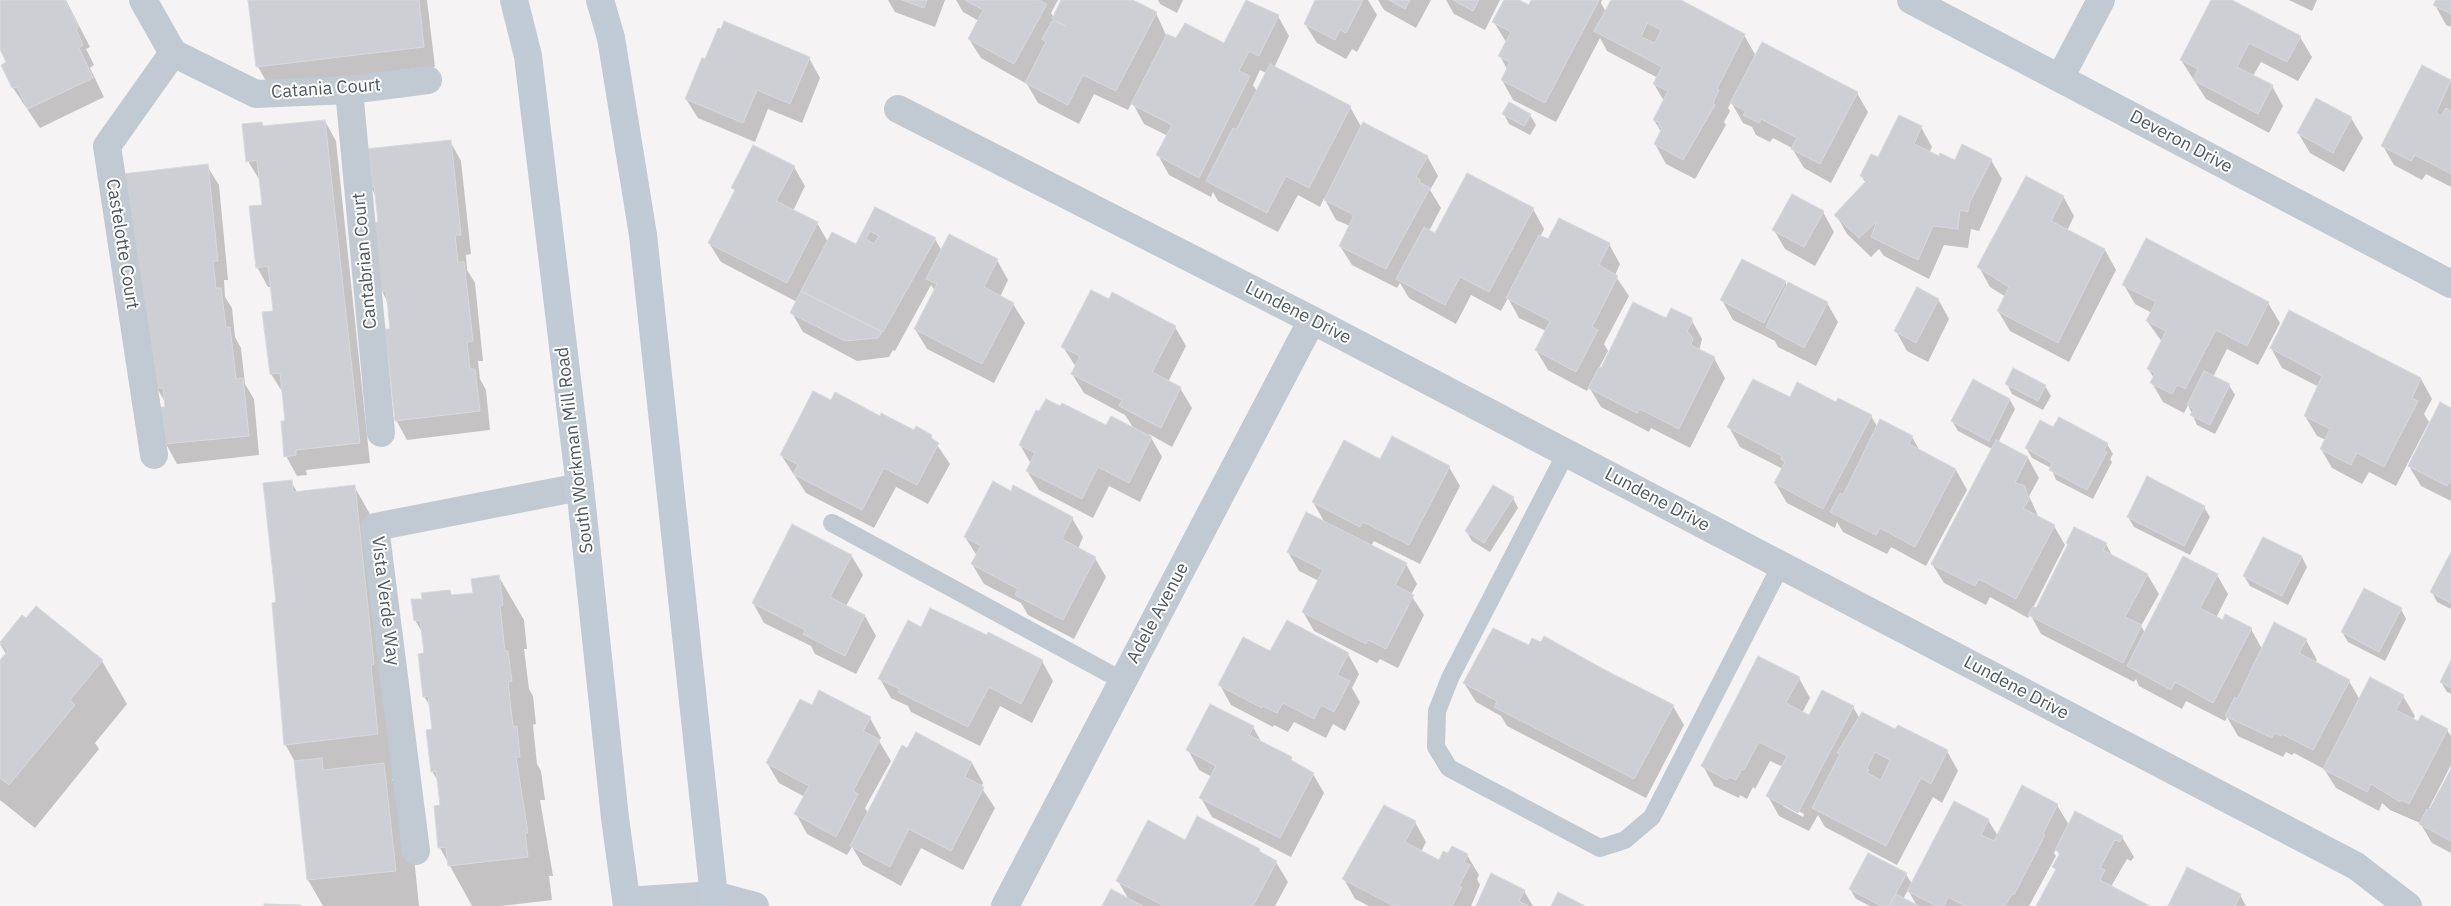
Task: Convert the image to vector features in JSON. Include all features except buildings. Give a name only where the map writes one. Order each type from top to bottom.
[{"type":"main road","name":"South Workman Mill Road","points":[[514,0],[528,56],[580,487],[614,808],[627,904]]},
{"type":"main road","points":[[600,0],[611,38],[643,235],[715,901]]},
{"type":"street","points":[[143,0],[173,53]]},
{"type":"street","name":"Deveron Drive","points":[[1911,0],[2451,284]]},
{"type":"street","points":[[2060,78],[2101,0]]},
{"type":"street","name":"Catania Court","points":[[173,53],[256,94],[349,90],[428,80]]},
{"type":"street","name":"Castelotte Court","points":[[154,455],[107,146],[173,53]]},
{"type":"street","name":"Cantabrian Court","points":[[349,90],[381,433]]},
{"type":"street","name":"Lundene Drive","points":[[898,109],[1312,320],[2356,866],[2408,906]]},
{"type":"street","name":"Adele Avenue","points":[[1005,906],[1312,320]]},
{"type":"street","name":"Vista Verde Way","points":[[416,851],[376,527],[580,487]]},
{"type":"street","points":[[627,904],[715,901],[755,906]]},
{"type":"lane","points":[[1566,453],[1450,678],[1437,711],[1436,747],[1449,768],[1600,848],[1625,840],[1652,817],[1782,565]]},
{"type":"lane","points":[[832,522],[1123,681]]}]
